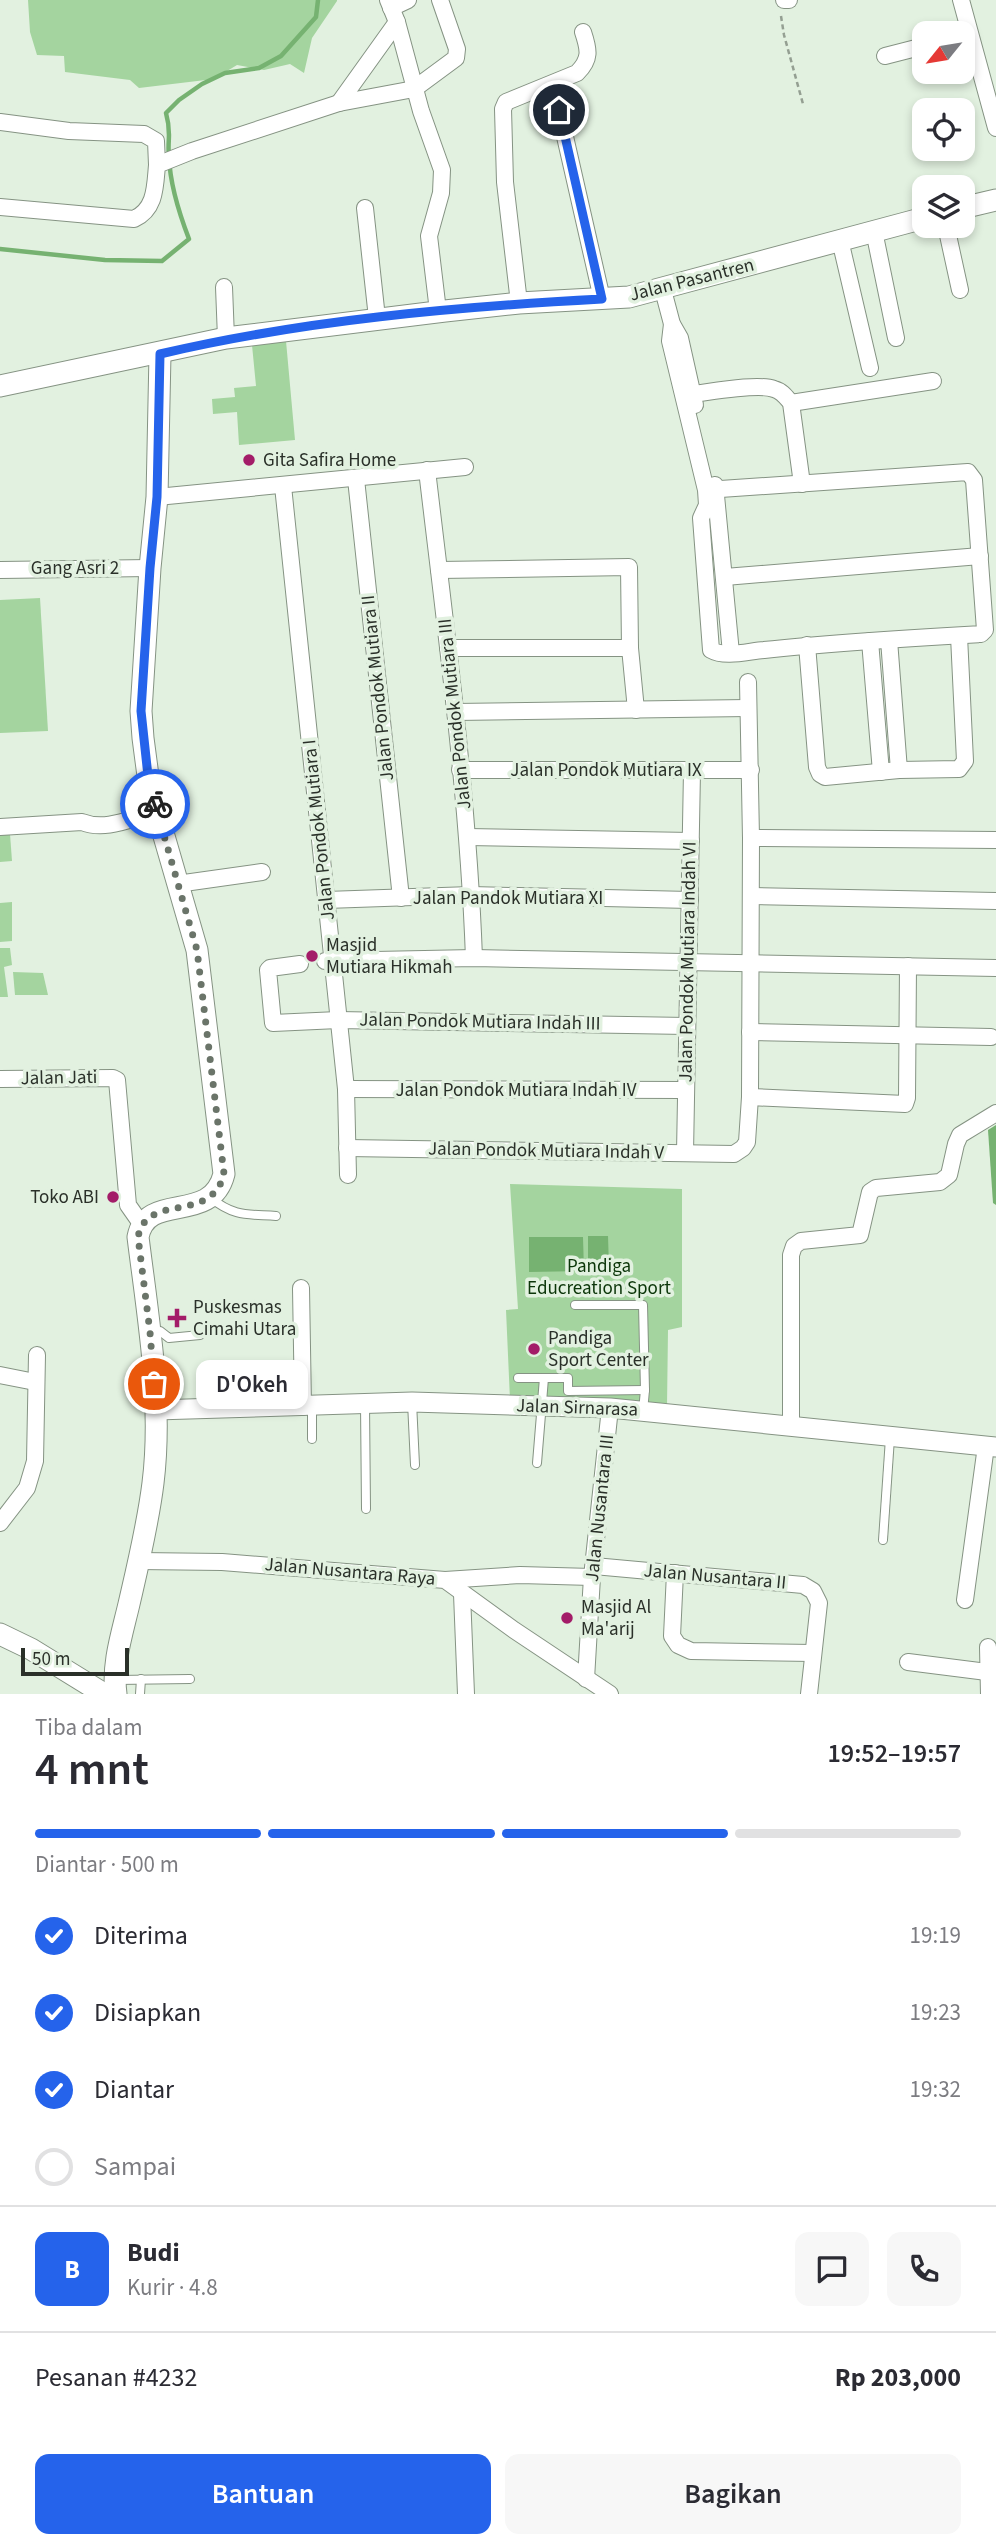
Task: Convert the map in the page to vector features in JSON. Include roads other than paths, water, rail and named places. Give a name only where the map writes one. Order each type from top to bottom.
[{"type":"main road","points":[[975,205],[996,200]]},
{"type":"main road","name":"Jalan Pasantren","points":[[0,386],[226,338],[519,303],[629,297],[912,221]]},
{"type":"main road","points":[[0,1634],[106,1686],[139,1561],[153,1482],[156,1410],[150,1332],[138,1237],[142,1225],[153,1214],[211,1198],[221,1186],[224,1174],[197,950],[177,884],[149,814],[141,711],[157,497],[160,354]]},
{"type":"street","points":[[339,103],[392,10],[408,0]]},
{"type":"street","points":[[157,165],[339,103],[417,87],[457,58],[457,49],[440,0]]},
{"type":"street","points":[[961,0],[965,21]]},
{"type":"street","points":[[392,10],[442,170],[441,193],[429,236],[442,311]]},
{"type":"street","points":[[519,303],[505,182],[503,109],[506,102],[577,73],[585,64],[589,52],[583,32]]},
{"type":"street","points":[[975,47],[988,67],[996,128]]},
{"type":"street","points":[[885,56],[912,49]]},
{"type":"street","points":[[553,84],[602,299]]},
{"type":"street","points":[[0,122],[69,131],[144,134],[156,141],[157,165],[153,198],[144,214],[134,219],[0,207]]},
{"type":"street","points":[[365,208],[377,318]]},
{"type":"street","points":[[874,230],[895,338]]},
{"type":"street","points":[[949,238],[960,290]]},
{"type":"street","points":[[840,240],[870,368]]},
{"type":"street","points":[[224,287],[226,338]]},
{"type":"street","points":[[663,290],[672,324],[680,338],[687,388],[711,489],[725,577],[731,653]]},
{"type":"street","points":[[790,403],[933,381]]},
{"type":"street","points":[[687,388],[769,388],[783,393],[790,403],[802,484]]},
{"type":"street","points":[[157,497],[465,467]]},
{"type":"street","name":"Jalan Pondok Mutiara III","points":[[427,470],[456,712],[468,838],[474,958]]},
{"type":"street","points":[[968,472],[974,480],[985,630],[981,634],[959,636],[807,645],[731,653],[711,650],[701,518],[711,489],[968,472]]},
{"type":"street","name":"Jalan Pondok Mutiara II","points":[[356,479],[401,898]]},
{"type":"street","name":"Jalan Pondok Mutiara I","points":[[283,486],[326,900],[328,961],[346,1089],[348,1175]]},
{"type":"street","points":[[725,577],[980,556]]},
{"type":"street","points":[[439,570],[629,567],[630,648],[636,710]]},
{"type":"street","name":"Gang Asri 2","points":[[0,570],[150,568]]},
{"type":"street","points":[[807,645],[817,767],[825,777],[899,770],[959,769],[963,766],[965,761],[959,636]]},
{"type":"street","points":[[889,640],[899,770]]},
{"type":"street","points":[[870,641],[881,772]]},
{"type":"street","points":[[448,648],[630,648]]},
{"type":"street","points":[[748,682],[751,770],[750,1097],[905,1104],[908,966]]},
{"type":"street","points":[[456,712],[748,708]]},
{"type":"street","name":"Jalan Pondok Mutiara IX","points":[[460,770],[751,770]]},
{"type":"street","name":"Jalan Pondok Mutiara Indah VI","points":[[685,1153],[692,771]]},
{"type":"street","points":[[0,827],[82,822],[92,826],[106,820],[132,821],[149,814]]},
{"type":"street","points":[[468,838],[691,841]]},
{"type":"street","points":[[751,838],[996,840]]},
{"type":"street","points":[[177,884],[262,872]]},
{"type":"street","name":"Jalan Pandok Mutiara XI","points":[[326,900],[471,895],[690,900]]},
{"type":"street","points":[[751,896],[996,901]]},
{"type":"street","points":[[328,961],[474,958],[996,968]]},
{"type":"street","name":"Jalan Pondok Mutiara Indah III","points":[[300,964],[268,970],[273,1023],[338,1020],[687,1026]]},
{"type":"street","points":[[750,1032],[991,1037]]},
{"type":"street","name":"Jalan Jati","points":[[0,1079],[117,1080],[128,1205],[142,1225]]},
{"type":"street","name":"Jalan Pondok Mutiara Indah IV","points":[[346,1089],[686,1090]]},
{"type":"street","name":"Jalan Pondok Mutiara Indah V","points":[[347,1148],[734,1154],[747,1142],[750,1097]]},
{"type":"street","points":[[791,1427],[791,1255],[794,1246],[801,1241],[860,1236],[870,1192],[876,1188],[940,1182],[949,1175],[960,1135],[996,1113]]},
{"type":"street","points":[[301,1288],[308,1406]]},
{"type":"street","points":[[0,1523],[5,1507],[27,1488],[34,1461],[37,1355]]},
{"type":"street","points":[[0,1375],[35,1382]]},
{"type":"street","name":"Jalan Sirnarasa","points":[[156,1410],[412,1402],[542,1407],[610,1414],[643,1411],[991,1447]]},
{"type":"street","name":"Jalan Nusantara III","points":[[597,1688],[593,1571],[610,1414]]},
{"type":"street","points":[[965,1600],[991,1447]]},
{"type":"street","name":"Jalan Nusantara Raya","points":[[139,1561],[222,1562],[445,1580],[597,1688]]},
{"type":"street","name":"Jalan Nusantara II","points":[[445,1580],[593,1571],[676,1573],[803,1585],[814,1591],[820,1603],[809,1694]]},
{"type":"street","points":[[676,1573],[672,1636],[678,1645],[691,1651],[813,1653]]},
{"type":"street","points":[[462,1594],[466,1694]]},
{"type":"street","points":[[988,1647],[989,1694]]},
{"type":"street","points":[[908,1662],[987,1672]]},
{"type":"lane","points":[[211,1198],[225,1210],[234,1213],[276,1216]]},
{"type":"lane","points":[[575,1305],[643,1305],[643,1411]]},
{"type":"lane","points":[[150,1332],[160,1331],[169,1338],[200,1335]]},
{"type":"lane","points":[[519,1378],[568,1378],[568,1391],[645,1391]]},
{"type":"lane","points":[[537,1463],[544,1378]]},
{"type":"lane","points":[[412,1402],[415,1465]]},
{"type":"lane","points":[[365,1404],[366,1509]]},
{"type":"lane","points":[[308,1406],[312,1439]]},
{"type":"lane","points":[[883,1540],[891,1437]]},
{"type":"lane","points":[[106,1686],[141,1678],[190,1679]]},
{"type":"lane","points":[[141,1678],[141,1694]]},
{"type":"waterway","points":[[0,249],[105,260],[162,261],[189,239],[171,178],[166,113],[202,84],[225,73],[259,68],[281,56],[316,17],[318,0]]},
{"type":"place","name":"Gita Safira Home","points":[[249,460]]},
{"type":"place","name":"Masjid Mutiara Hikmah","points":[[312,956]]},
{"type":"place","name":"Toko ABI","points":[[113,1197]]},
{"type":"place","name":"Puskesmas Cimahi Utara","points":[[177,1318]]},
{"type":"place","name":"Pandiga Sport Center","points":[[534,1349]]},
{"type":"place","name":"D'Okeh","points":[[154,1384]]},
{"type":"place","name":"Masjid Al Ma'arij","points":[[567,1618]]},
{"type":"park label","name":"Pandiga Educreation Sport","points":[[599,1277]]}]
